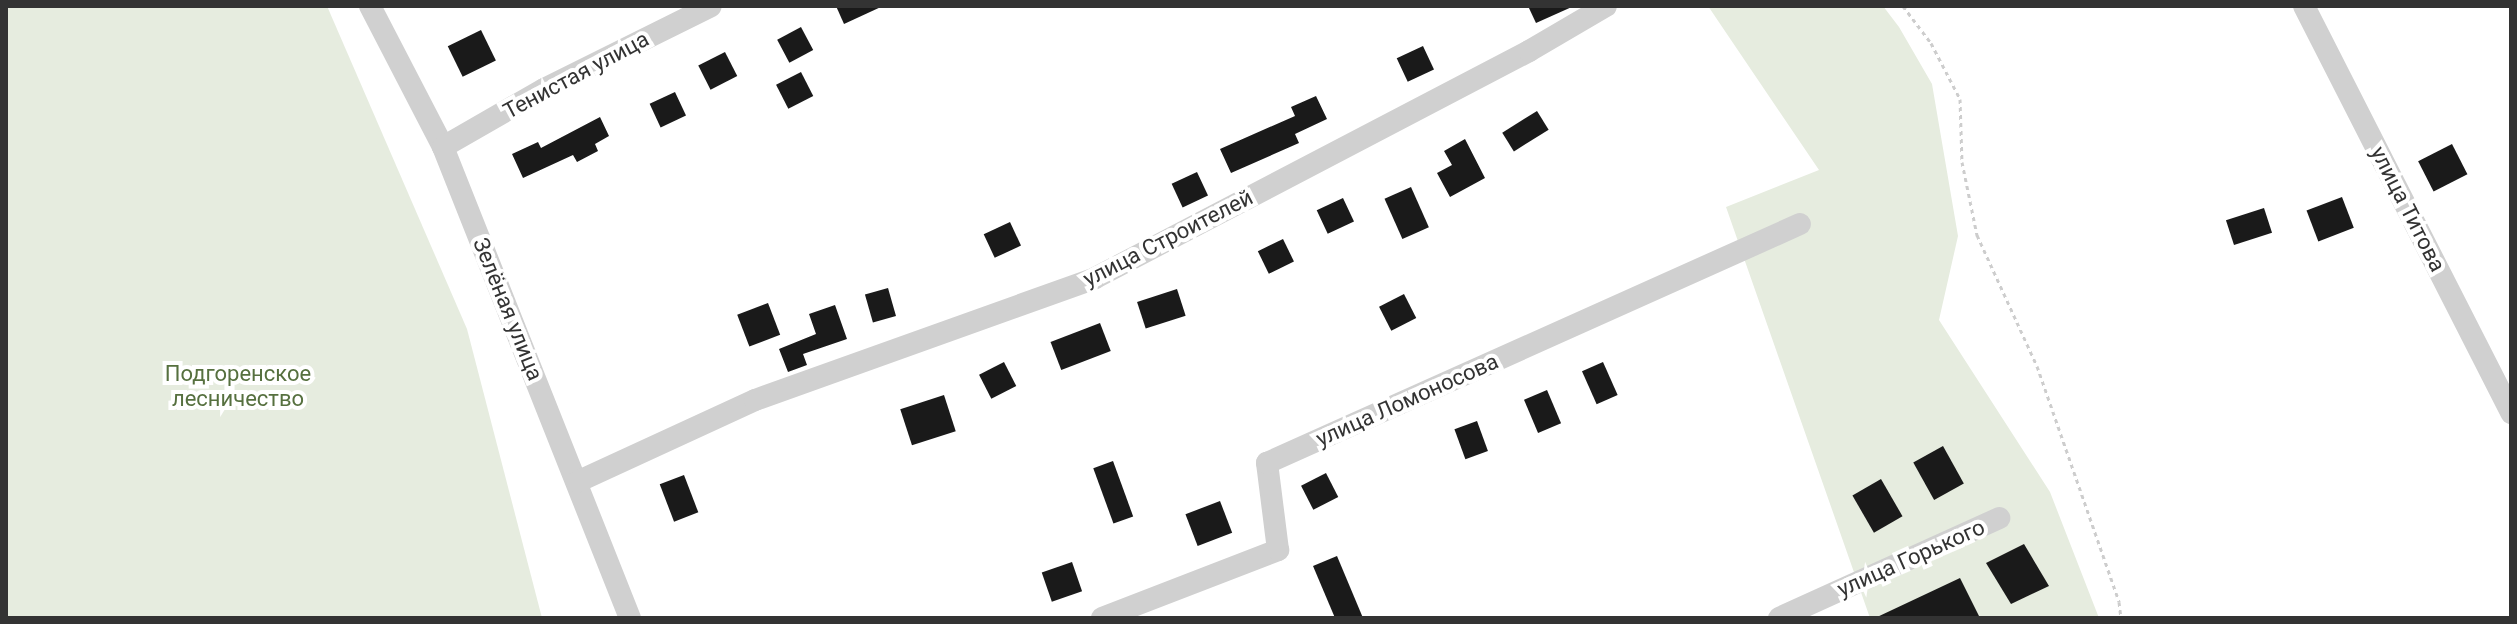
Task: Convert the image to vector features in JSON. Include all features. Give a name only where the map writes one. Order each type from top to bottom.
[{"type":"street","name":"Зелёная улица","points":[[370,6],[443,147],[630,618]]},
{"type":"street","name":"Тенистая улица","points":[[443,147],[544,89],[711,6]]},
{"type":"street","name":"улица Строителей","points":[[577,482],[755,400],[1095,278],[1529,51],[1606,6]]},
{"type":"street","name":"улица Титова","points":[[2304,6],[2511,413]]},
{"type":"street","name":"улица Ломоносова","points":[[1102,618],[1278,550],[1267,463],[1800,224]]},
{"type":"street","name":"улица Горького","points":[[1779,618],[1999,518]]},
{"type":"path","points":[[1903,6],[1931,43],[1960,99],[1962,162],[1977,235],[2037,366],[2119,602],[2121,618]]},
{"type":"green space","name":"Подгоренское лесничество","points":[[6,6],[327,6],[467,329],[542,618],[6,618]]},
{"type":"green space","points":[[1708,6],[1883,6],[1899,27],[1932,84],[1958,236],[1939,320],[2050,492],[2099,618],[1870,618],[1726,207],[1819,170]]},
{"type":"building","points":[[836,6],[883,6],[844,24]]},
{"type":"building","points":[[1528,6],[1574,6],[1536,23]]},
{"type":"building","points":[[801,27],[813,50],[789,63],[777,40]]},
{"type":"building","points":[[481,30],[496,61],[463,77],[448,46]]},
{"type":"building","points":[[1423,46],[1434,70],[1408,82],[1397,58]]},
{"type":"building","points":[[725,52],[737,76],[711,90],[698,66]]},
{"type":"building","points":[[801,72],[813,96],[788,109],[776,85]]},
{"type":"building","points":[[675,92],[686,116],[661,127],[650,104]]},
{"type":"building","points":[[1316,96],[1327,119],[1295,134],[1299,143],[1231,173],[1220,149],[1295,116],[1291,107]]},
{"type":"building","points":[[1537,111],[1549,130],[1514,151],[1502,133]]},
{"type":"building","points":[[600,117],[609,136],[595,144],[598,151],[577,162],[573,155],[523,178],[512,154],[538,142],[541,148]]},
{"type":"building","points":[[1465,139],[1485,178],[1450,197],[1437,173],[1452,165],[1444,151]]},
{"type":"building","points":[[2452,144],[2467,174],[2434,192],[2418,161]]},
{"type":"building","points":[[1197,172],[1208,196],[1183,207],[1172,184]]},
{"type":"building","points":[[1411,187],[1429,227],[1402,239],[1385,199]]},
{"type":"building","points":[[2342,197],[2354,228],[2318,241],[2307,211]]},
{"type":"building","points":[[1343,198],[1354,222],[1328,234],[1317,210]]},
{"type":"building","points":[[2264,208],[2272,233],[2234,245],[2226,220]]},
{"type":"building","points":[[1010,222],[1021,246],[995,258],[984,234]]},
{"type":"building","points":[[1283,239],[1294,261],[1269,274],[1258,251]]},
{"type":"building","points":[[888,288],[896,316],[873,322],[865,295]]},
{"type":"building","points":[[1177,289],[1186,316],[1146,329],[1137,302]]},
{"type":"building","points":[[1404,294],[1416,318],[1391,331],[1379,307]]},
{"type":"building","points":[[768,303],[780,335],[749,347],[737,315]]},
{"type":"building","points":[[835,305],[847,339],[803,354],[807,365],[788,372],[779,349],[816,334],[809,314]]},
{"type":"building","points":[[1100,323],[1111,351],[1061,370],[1051,342]]},
{"type":"building","points":[[1004,362],[1016,386],[991,399],[979,375]]},
{"type":"building","points":[[1603,362],[1618,395],[1597,404],[1582,371]]},
{"type":"building","points":[[1547,390],[1561,423],[1538,433],[1524,400]]},
{"type":"building","points":[[944,395],[956,431],[912,445],[900,409]]},
{"type":"building","points":[[1477,421],[1488,451],[1465,459],[1454,429]]},
{"type":"building","points":[[1943,446],[1964,484],[1934,500],[1913,462]]},
{"type":"building","points":[[1113,461],[1133,516],[1113,524],[1093,468]]},
{"type":"building","points":[[1326,473],[1338,497],[1313,510],[1301,486]]},
{"type":"building","points":[[684,475],[698,512],[674,522],[660,484]]},
{"type":"building","points":[[1881,479],[1902,516],[1874,533],[1852,496]]},
{"type":"building","points":[[1220,501],[1232,533],[1198,546],[1185,514]]},
{"type":"building","points":[[2024,544],[2049,586],[2011,604],[1986,563]]},
{"type":"building","points":[[1337,556],[1363,618],[1335,618],[1313,566]]},
{"type":"building","points":[[1072,562],[1082,591],[1052,602],[1042,572]]},
{"type":"building","points":[[1960,578],[1980,618],[1875,618]]}]
